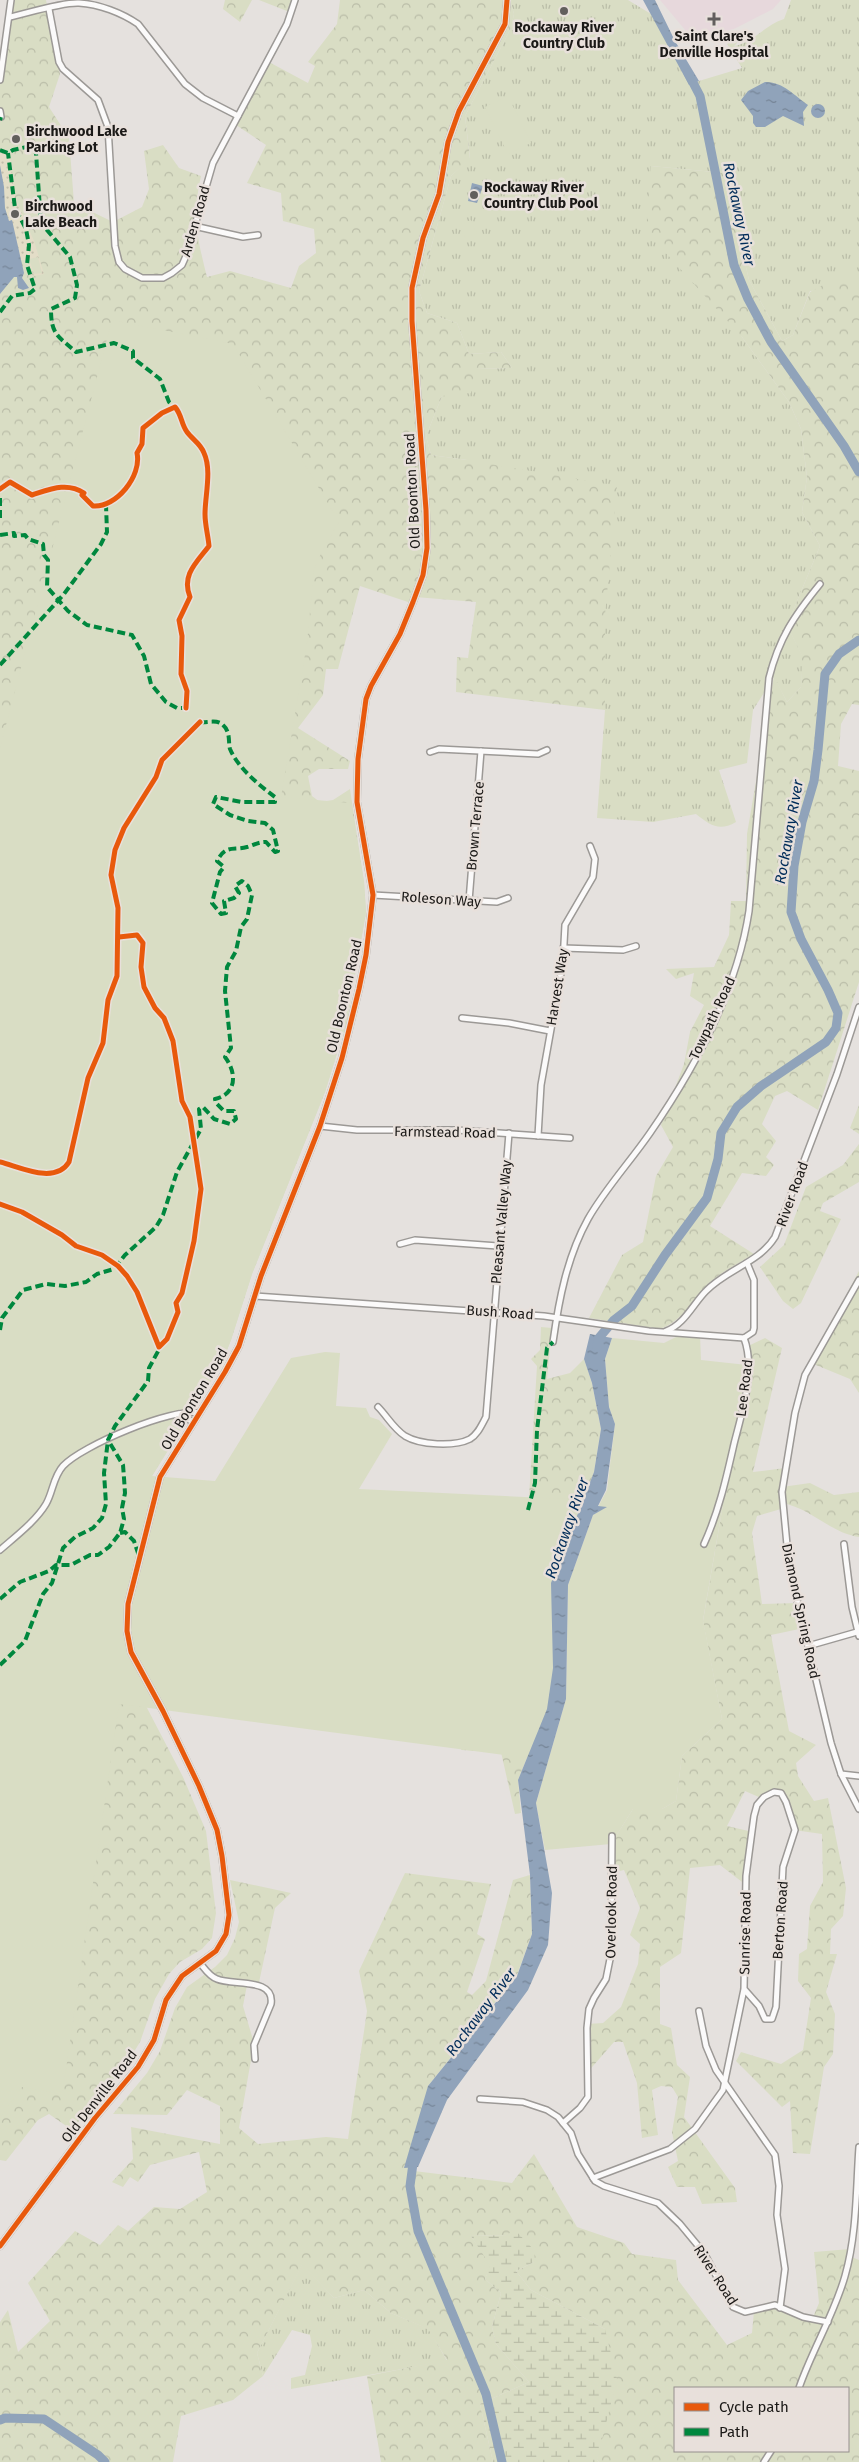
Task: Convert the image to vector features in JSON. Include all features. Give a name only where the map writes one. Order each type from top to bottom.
[{"type":"street","points":[[0,80],[11,0]]},
{"type":"street","name":"Arden Road","points":[[48,9],[62,69],[98,100],[108,127],[115,246],[120,262],[125,269],[142,278],[154,279],[167,276],[177,270],[184,262],[208,177],[287,24],[295,0]]},
{"type":"street","name":"Old Boonton Road","points":[[162,1710],[131,1652],[127,1612],[160,1477],[233,1358],[320,1126],[342,1058],[361,982],[373,895],[357,802],[358,759],[366,699],[409,611],[423,575],[426,548],[426,510],[412,321],[412,288],[423,238],[438,194],[448,142],[459,111],[504,24],[507,0]]},
{"type":"street","points":[[10,17],[78,3],[96,6],[129,17],[138,24],[186,84],[203,98],[238,116]]},
{"type":"street","points":[[194,226],[243,237],[258,235]]},
{"type":"street","name":"Towpath Road","points":[[553,1342],[567,1266],[588,1220],[660,1118],[689,1069],[729,987],[744,940],[749,911],[767,691],[772,668],[788,626],[820,584]]},
{"type":"street","points":[[430,752],[439,749],[538,754],[547,750]]},
{"type":"street","name":"Brown Terrace","points":[[469,901],[481,751]]},
{"type":"street","name":"Harvest Way","points":[[538,1136],[541,1085],[565,925],[593,877],[595,859],[590,846]]},
{"type":"street","name":"Roleson Way","points":[[373,895],[497,902],[508,898]]},
{"type":"street","points":[[563,948],[623,950],[636,946]]},
{"type":"street","name":"River Road","points":[[659,1332],[671,1330],[710,1286],[762,1254],[771,1244],[780,1228],[837,1074],[859,1007]]},
{"type":"street","points":[[462,1018],[509,1023],[550,1031]]},
{"type":"street","name":"Farmstead Road","points":[[320,1126],[356,1130],[433,1129],[570,1138]]},
{"type":"street","name":"Pleasant Valley Way","points":[[378,1407],[398,1430],[414,1440],[453,1444],[475,1435],[486,1417],[498,1246],[509,1133]]},
{"type":"street","points":[[400,1244],[415,1240],[498,1246]]},
{"type":"street","points":[[744,1338],[753,1332],[754,1328],[754,1280],[747,1264]]},
{"type":"street","name":"Diamond Spring Road","points":[[859,1280],[805,1376],[794,1413],[782,1492],[786,1544],[831,1743],[842,1774],[859,1809]]},
{"type":"street","name":"Bush Road","points":[[255,1296],[494,1312],[557,1318],[616,1328],[744,1338]]},
{"type":"street","name":"Lee Road","points":[[704,1544],[722,1498],[744,1409],[748,1352],[744,1338]]},
{"type":"street","points":[[0,1550],[41,1510],[48,1499],[56,1476],[69,1460],[140,1425],[178,1414],[199,1413]]},
{"type":"street","points":[[178,1414],[193,1422]]},
{"type":"street","points":[[808,1646],[858,1634],[845,1565],[844,1544]]},
{"type":"street","name":"Old Denville Road","points":[[0,2246],[95,2118],[138,2067],[154,2040],[166,2000],[182,1976],[216,1951],[226,1934],[229,1915],[222,1856],[211,1812],[162,1710]]},
{"type":"street","points":[[842,1774],[859,1776]]},
{"type":"street","name":"Berton Road","points":[[744,1989],[759,2006],[764,2019],[772,2020],[776,2007],[783,1866],[795,1830],[781,1793],[768,1793]]},
{"type":"street","name":"Sunrise Road","points":[[593,2178],[655,2156],[677,2144],[705,2117],[724,2080],[744,1989],[747,1868],[757,1805],[768,1793]]},
{"type":"street","name":"Overlook Road","points":[[563,2123],[580,2108],[588,2097],[586,2028],[589,2009],[606,1979],[612,1954],[612,1836]]},
{"type":"street","points":[[200,1963],[210,1976],[218,1980],[260,1986],[270,1991],[272,1997],[271,2004],[254,2045],[255,2058]]},
{"type":"street","points":[[699,2012],[715,2076],[724,2080],[775,2155],[779,2186],[777,2215],[785,2269],[780,2308]]},
{"type":"street","points":[[480,2099],[523,2102],[547,2110],[563,2123],[571,2133],[578,2154],[593,2178]]},
{"type":"street","points":[[799,2387],[808,2363],[828,2322],[846,2274],[857,2218],[859,2147]]},
{"type":"street","name":"River Road","points":[[593,2178],[604,2186],[648,2200],[664,2208],[704,2253],[733,2307],[745,2312],[775,2305],[803,2317],[828,2322]]},
{"type":"shaded area","name":"Saint Clare's Denville Hospital","points":[[660,0],[781,0],[773,9],[734,29],[703,36],[686,31]]},
{"type":"green space","points":[[15,0],[46,0],[60,74],[49,107],[69,138],[74,203],[113,222],[142,207],[149,189],[144,151],[163,145],[179,168],[201,176],[196,216],[207,277],[230,271],[291,288],[299,266],[316,253],[314,229],[283,221],[281,193],[247,183],[266,145],[233,123],[267,61],[308,83],[315,66],[308,62],[337,24],[340,0],[510,0],[514,14],[511,28],[465,116],[470,159],[451,176],[419,291],[427,313],[457,323],[469,354],[501,352],[512,368],[476,369],[471,393],[442,396],[426,436],[431,455],[617,486],[605,615],[605,710],[456,692],[457,657],[468,658],[476,602],[415,597],[411,603],[360,586],[338,669],[326,669],[323,695],[298,728],[350,761],[348,769],[319,769],[308,776],[312,796],[320,802],[333,800],[350,789],[364,882],[366,912],[347,1021],[325,1092],[252,1274],[221,1365],[152,1476],[121,1658],[183,1777],[206,1831],[216,1913],[212,1938],[202,1949],[180,1962],[169,1974],[155,1999],[140,2042],[129,2060],[72,2130],[49,2114],[38,2120],[6,2161],[0,2160],[0,54],[4,54],[8,15]]},
{"type":"green space","points":[[225,0],[252,0],[240,22],[223,9]]},
{"type":"green space","points":[[259,0],[295,0],[292,13]]},
{"type":"green space","name":"Rockaway River Country Club","points":[[510,0],[628,0],[651,14],[689,84],[742,68],[727,44],[743,33],[744,36],[734,46],[748,41],[771,25],[784,19],[791,0],[859,0],[859,287],[810,291],[793,335],[782,341],[749,280],[724,173],[651,166],[742,337],[789,402],[801,429],[807,477],[802,512],[820,546],[787,625],[803,657],[801,687],[787,702],[774,677],[753,710],[747,763],[719,770],[736,822],[725,827],[710,824],[696,814],[653,822],[597,818],[605,710],[605,615],[467,460],[431,455],[426,436],[442,396],[476,369],[512,368],[501,352],[469,354],[457,323],[427,313],[419,291],[451,176],[470,158],[465,116],[511,28],[514,14]]},
{"type":"green space","points":[[508,96],[531,143],[508,154],[485,107]]},
{"type":"green space","points":[[651,166],[724,173],[749,280],[782,341],[793,335],[810,292],[843,274],[859,286],[859,705],[852,704],[841,724],[838,766],[859,771],[859,982],[818,1110],[787,1091],[775,1096],[762,1124],[776,1141],[766,1157],[774,1165],[766,1176],[742,1173],[710,1226],[754,1254],[713,1280],[702,1290],[687,1310],[675,1321],[660,1329],[589,1318],[622,1255],[643,1242],[656,1176],[673,1147],[661,1125],[684,1064],[690,1032],[704,1005],[690,996],[694,973],[676,979],[666,969],[714,967],[729,935],[731,901],[746,901],[747,834],[774,676],[787,702],[801,687],[802,656],[787,625],[820,546],[802,512],[807,477],[801,429],[789,402],[742,337],[646,231]]},
{"type":"green space","points":[[471,220],[477,234],[465,238],[459,224]]},
{"type":"green space","points":[[38,257],[42,273],[34,274],[29,259]]},
{"type":"green space","points":[[112,320],[233,344],[333,512],[343,515],[322,551],[314,570],[307,643],[281,797],[351,803],[364,882],[366,912],[347,1021],[325,1092],[252,1274],[231,1340],[221,1365],[152,1476],[215,1481],[291,1358],[325,1352],[340,1353],[336,1406],[366,1408],[370,1417],[379,1420],[392,1434],[359,1489],[589,1500],[568,1560],[559,1671],[534,1759],[119,1704],[63,2090],[60,2094],[22,2087],[0,2117],[0,748]]},
{"type":"green space","points":[[859,1105],[859,1134],[850,1128]]},
{"type":"green space","points":[[859,1144],[859,1182],[823,1203],[820,1211],[841,1219],[801,1303],[793,1309],[783,1301],[760,1267],[784,1245],[806,1187],[843,1165]]},
{"type":"green space","points":[[859,1271],[859,1393],[850,1379],[811,1363]]},
{"type":"green space","points":[[541,1327],[552,1328],[547,1379],[570,1373],[584,1359],[592,1383],[601,1429],[594,1472],[551,1583],[547,1709],[518,1780],[521,1813],[515,1814],[501,1752],[461,1750],[511,1620],[529,1497],[537,1366],[531,1359],[540,1350]]},
{"type":"green space","points":[[684,1333],[700,1335],[701,1360],[747,1365],[703,1620],[722,1719],[682,1756],[676,1801],[662,1809],[633,1809],[611,1844],[545,1850],[536,1803],[566,1699],[568,1585],[593,1515],[606,1507],[598,1507],[607,1490],[615,1424],[609,1407],[605,1359],[612,1338],[664,1343]]},
{"type":"green space","points":[[765,1338],[782,1348],[753,1472],[785,1468],[782,1487],[810,1483],[834,1495],[859,1492],[859,1537],[839,1531],[801,1509],[781,1503],[781,1509],[757,1516],[752,1533],[762,1604],[798,1603],[804,1628],[771,1635],[789,1731],[816,1745],[796,1763],[798,1776],[814,1801],[828,1798],[846,1888],[843,1916],[831,1929],[830,1954],[837,1954],[826,1992],[835,2014],[833,2054],[824,2067],[810,2154],[793,2153],[790,2101],[782,2107],[736,2061],[741,2052],[781,2064],[803,2050],[811,1998],[798,1981],[799,1954],[807,1949],[810,1906],[823,1882],[822,1834],[794,1830],[776,1790],[761,1798],[745,1791],[727,1826],[753,1832],[746,1885],[720,1865],[690,1868],[681,1953],[660,1967],[660,2024],[671,2028],[677,2065],[690,2077],[684,2117],[735,2188],[737,2202],[702,2204],[695,2187],[677,2187],[668,2167],[678,2161],[672,2132],[678,2097],[672,2087],[661,2086],[652,2090],[658,2135],[642,2138],[637,2083],[623,2042],[614,2042],[586,2074],[587,2024],[603,2023],[621,2007],[638,1964],[640,1944],[630,1935],[640,1908],[624,1870],[611,1873],[611,1844],[633,1809],[662,1809],[676,1801],[682,1756],[722,1719],[703,1621],[747,1365],[746,1347]]},
{"type":"green space","points":[[405,1873],[491,1884],[477,1934],[485,1939],[467,1992],[472,1995],[486,1981],[513,1880],[530,1875],[532,1934],[517,1975],[428,2086],[414,2171],[512,2183],[534,2154],[577,2227],[624,2243],[632,2254],[676,2260],[678,2280],[727,2345],[752,2333],[754,2311],[773,2305],[811,2322],[819,2303],[814,2252],[850,2249],[849,2256],[859,2260],[859,2462],[599,2462],[597,2460],[605,2329],[531,2290],[516,2271],[534,2262],[508,2235],[471,2236],[491,2265],[485,2279],[501,2293],[492,2327],[496,2344],[529,2382],[480,2404],[493,2462],[381,2462],[367,2376],[447,2360],[428,2329],[391,2313],[364,2290],[334,2298],[302,2265],[257,2353],[263,2376],[233,2400],[181,2416],[173,2462],[0,2462],[0,2322],[8,2310],[18,2352],[50,2321],[28,2283],[75,2231],[100,2245],[118,2225],[128,2231],[154,2207],[180,2209],[207,2192],[199,2152],[150,2165],[138,2182],[130,2177],[123,2187],[112,2182],[133,2159],[131,2127],[220,2144],[220,2106],[187,2090],[167,2115],[113,2114],[147,2073],[160,2051],[175,2008],[187,1987],[215,1967],[227,1955],[235,1938],[239,1922],[230,1880],[291,1893],[275,1908],[258,1987],[247,1985],[243,2006],[254,2043],[239,2128],[258,2144],[326,2137],[348,2139],[367,2011],[359,1971]]},
{"type":"green space","points":[[513,2228],[535,2251],[534,2262],[516,2271],[531,2290],[605,2329],[617,2379],[597,2460],[599,2462],[493,2462],[480,2404],[529,2382],[496,2344],[492,2327],[501,2293],[485,2279],[490,2265],[471,2236],[508,2235]]},
{"type":"green space","points":[[302,2264],[334,2298],[364,2290],[391,2313],[429,2329],[447,2361],[291,2389],[291,2378],[305,2375],[312,2346],[310,2335],[292,2330],[263,2376],[257,2353]]},
{"type":"sand","name":"Birchwood Lake Beach","points":[[0,153],[10,153],[15,197],[34,241],[44,274],[34,276],[28,260],[18,260],[5,208],[0,206]]},
{"type":"water","points":[[643,0],[655,0],[675,41],[699,81],[689,85]]},
{"type":"water","points":[[765,82],[783,86],[808,105],[803,112],[804,126],[783,116],[765,127],[756,127],[753,123],[753,116],[741,100],[748,91]]},
{"type":"water","points":[[818,104],[823,106],[825,111],[823,116],[818,118],[813,116],[811,111],[813,106]]},
{"type":"water","points":[[0,165],[5,208],[9,221],[12,220],[24,273],[22,278],[29,288],[23,290],[18,288],[17,277],[14,277],[0,294]]},
{"type":"water","name":"Rockaway River Country Club Pool","points":[[472,183],[483,186],[477,203],[468,201]]},
{"type":"water","points":[[590,1334],[612,1338],[605,1359],[609,1407],[615,1424],[606,1490],[598,1506],[607,1507],[593,1515],[568,1585],[566,1699],[536,1803],[552,1893],[548,1945],[528,1990],[447,2100],[418,2167],[404,2168],[428,2086],[517,1976],[532,1934],[530,1875],[518,1780],[547,1709],[553,1668],[551,1583],[594,1472],[601,1429],[592,1383],[584,1359]]},
{"type":"waterway","name":"Rockaway River","points":[[688,73],[700,96],[734,265],[748,299],[771,342],[844,446],[859,472]]},
{"type":"waterway","name":"Rockaway River","points":[[597,1347],[598,1339],[614,1320],[632,1306],[665,1255],[707,1198],[718,1159],[721,1133],[737,1107],[761,1086],[826,1042],[836,1028],[838,1013],[801,939],[791,912],[794,866],[802,822],[814,781],[825,674],[839,654],[859,640]]},
{"type":"waterway","name":"Rockaway River","points":[[414,2156],[410,2186],[418,2231],[486,2394],[502,2462]]},
{"type":"waterway","name":"Rockaway River","points":[[0,2420],[5,2418],[44,2419],[98,2455],[105,2462]]},
{"type":"marked path","points":[[0,150],[8,153],[31,146],[36,153],[41,223],[70,257],[77,285],[75,298],[51,309],[54,330],[76,352],[114,343],[133,351],[133,358],[160,379],[169,402],[175,407]]},
{"type":"marked path","points":[[0,312],[12,296],[30,293],[35,289],[27,265],[29,245],[26,229],[15,208],[8,153]]},
{"type":"marked path","points":[[0,498],[0,518]]},
{"type":"marked path","points":[[0,665],[64,594],[101,544],[107,532],[106,505]]},
{"type":"marked path","points":[[0,535],[14,533],[14,536],[25,535],[28,539],[43,544],[44,555],[48,560],[47,587],[68,611],[87,625],[132,635],[144,656],[151,684],[166,702],[177,708],[186,708]]},
{"type":"marked path","points":[[0,1330],[2,1318],[23,1290],[46,1284],[65,1286],[86,1282],[97,1274],[114,1269],[125,1255],[156,1227],[163,1215],[177,1172],[201,1129],[199,1109],[203,1107],[214,1119],[230,1124],[236,1119],[234,1111],[224,1111],[216,1103],[215,1099],[228,1093],[233,1082],[232,1070],[225,1057],[231,1048],[225,991],[227,967],[236,951],[241,927],[247,919],[252,895],[248,886],[242,881],[235,886],[239,893],[234,898],[224,901],[226,913],[221,914],[212,903],[220,872],[224,867],[217,861],[227,850],[247,847],[261,842],[266,842],[275,852],[278,851],[273,830],[265,823],[248,821],[230,815],[213,804],[216,797],[242,802],[275,802],[275,797],[256,782],[238,763],[230,749],[226,728],[221,723],[200,722]]},
{"type":"marked path","points":[[528,1510],[535,1483],[537,1430],[547,1348],[553,1342]]},
{"type":"marked path","points":[[0,1665],[25,1641],[43,1594],[52,1583],[63,1548],[75,1537],[93,1528],[102,1518],[106,1504],[104,1473],[108,1440],[115,1426],[148,1381],[149,1368],[162,1344]]},
{"type":"marked path","points":[[0,1599],[20,1582],[49,1571],[56,1565],[71,1565],[90,1555],[98,1555],[109,1547],[120,1533],[124,1519],[122,1508],[125,1493],[123,1465],[108,1440]]},
{"type":"marked path","points":[[120,1533],[125,1532],[134,1541],[139,1556]]},
{"type":"cycle path","points":[[0,2246],[95,2118],[138,2067],[154,2040],[166,2000],[182,1976],[216,1951],[226,1934],[229,1915],[217,1830],[199,1786],[163,1711],[131,1652],[127,1631],[128,1604],[160,1477],[239,1346],[261,1276],[320,1126],[342,1058],[359,989],[366,955],[373,895],[357,802],[358,759],[366,699],[371,686],[400,634],[413,602],[423,575],[427,548],[426,510],[412,321],[412,288],[423,238],[439,194],[448,142],[459,111],[505,24],[507,0]]},
{"type":"cycle path","points":[[0,489],[10,482],[32,495],[65,487],[84,493],[82,495],[93,506],[110,502],[125,489],[131,480],[135,471],[137,453],[142,444],[143,428],[162,413],[175,407],[187,432],[203,450],[208,467],[205,522],[209,546],[195,563],[189,575],[187,582],[190,597],[179,620],[182,636],[181,674],[187,691],[186,708]]},
{"type":"cycle path","points":[[0,1162],[27,1170],[46,1173],[63,1169],[69,1162],[88,1078],[103,1043],[108,1000],[117,976],[118,908],[111,875],[115,850],[124,828],[156,777],[162,760],[200,722]]},
{"type":"cycle path","points":[[0,1204],[22,1212],[62,1235],[76,1246],[102,1255],[118,1266],[137,1292],[159,1347],[167,1339],[178,1312],[176,1303],[182,1293],[194,1241],[201,1189],[190,1117],[182,1101],[173,1041],[164,1018],[155,1008],[144,987],[141,967],[143,943],[137,935],[119,937]]},
{"type":"place","name":"Rockaway River Country Club","points":[[564,11]]},
{"type":"place","name":"Saint Clare's Denville Hospital","points":[[714,19]]},
{"type":"place","name":"Birchwood Lake Parking Lot","points":[[16,139]]},
{"type":"place","name":"Rockaway River Country Club Pool","points":[[474,195]]},
{"type":"place","name":"Birchwood Lake Beach","points":[[15,214]]}]
